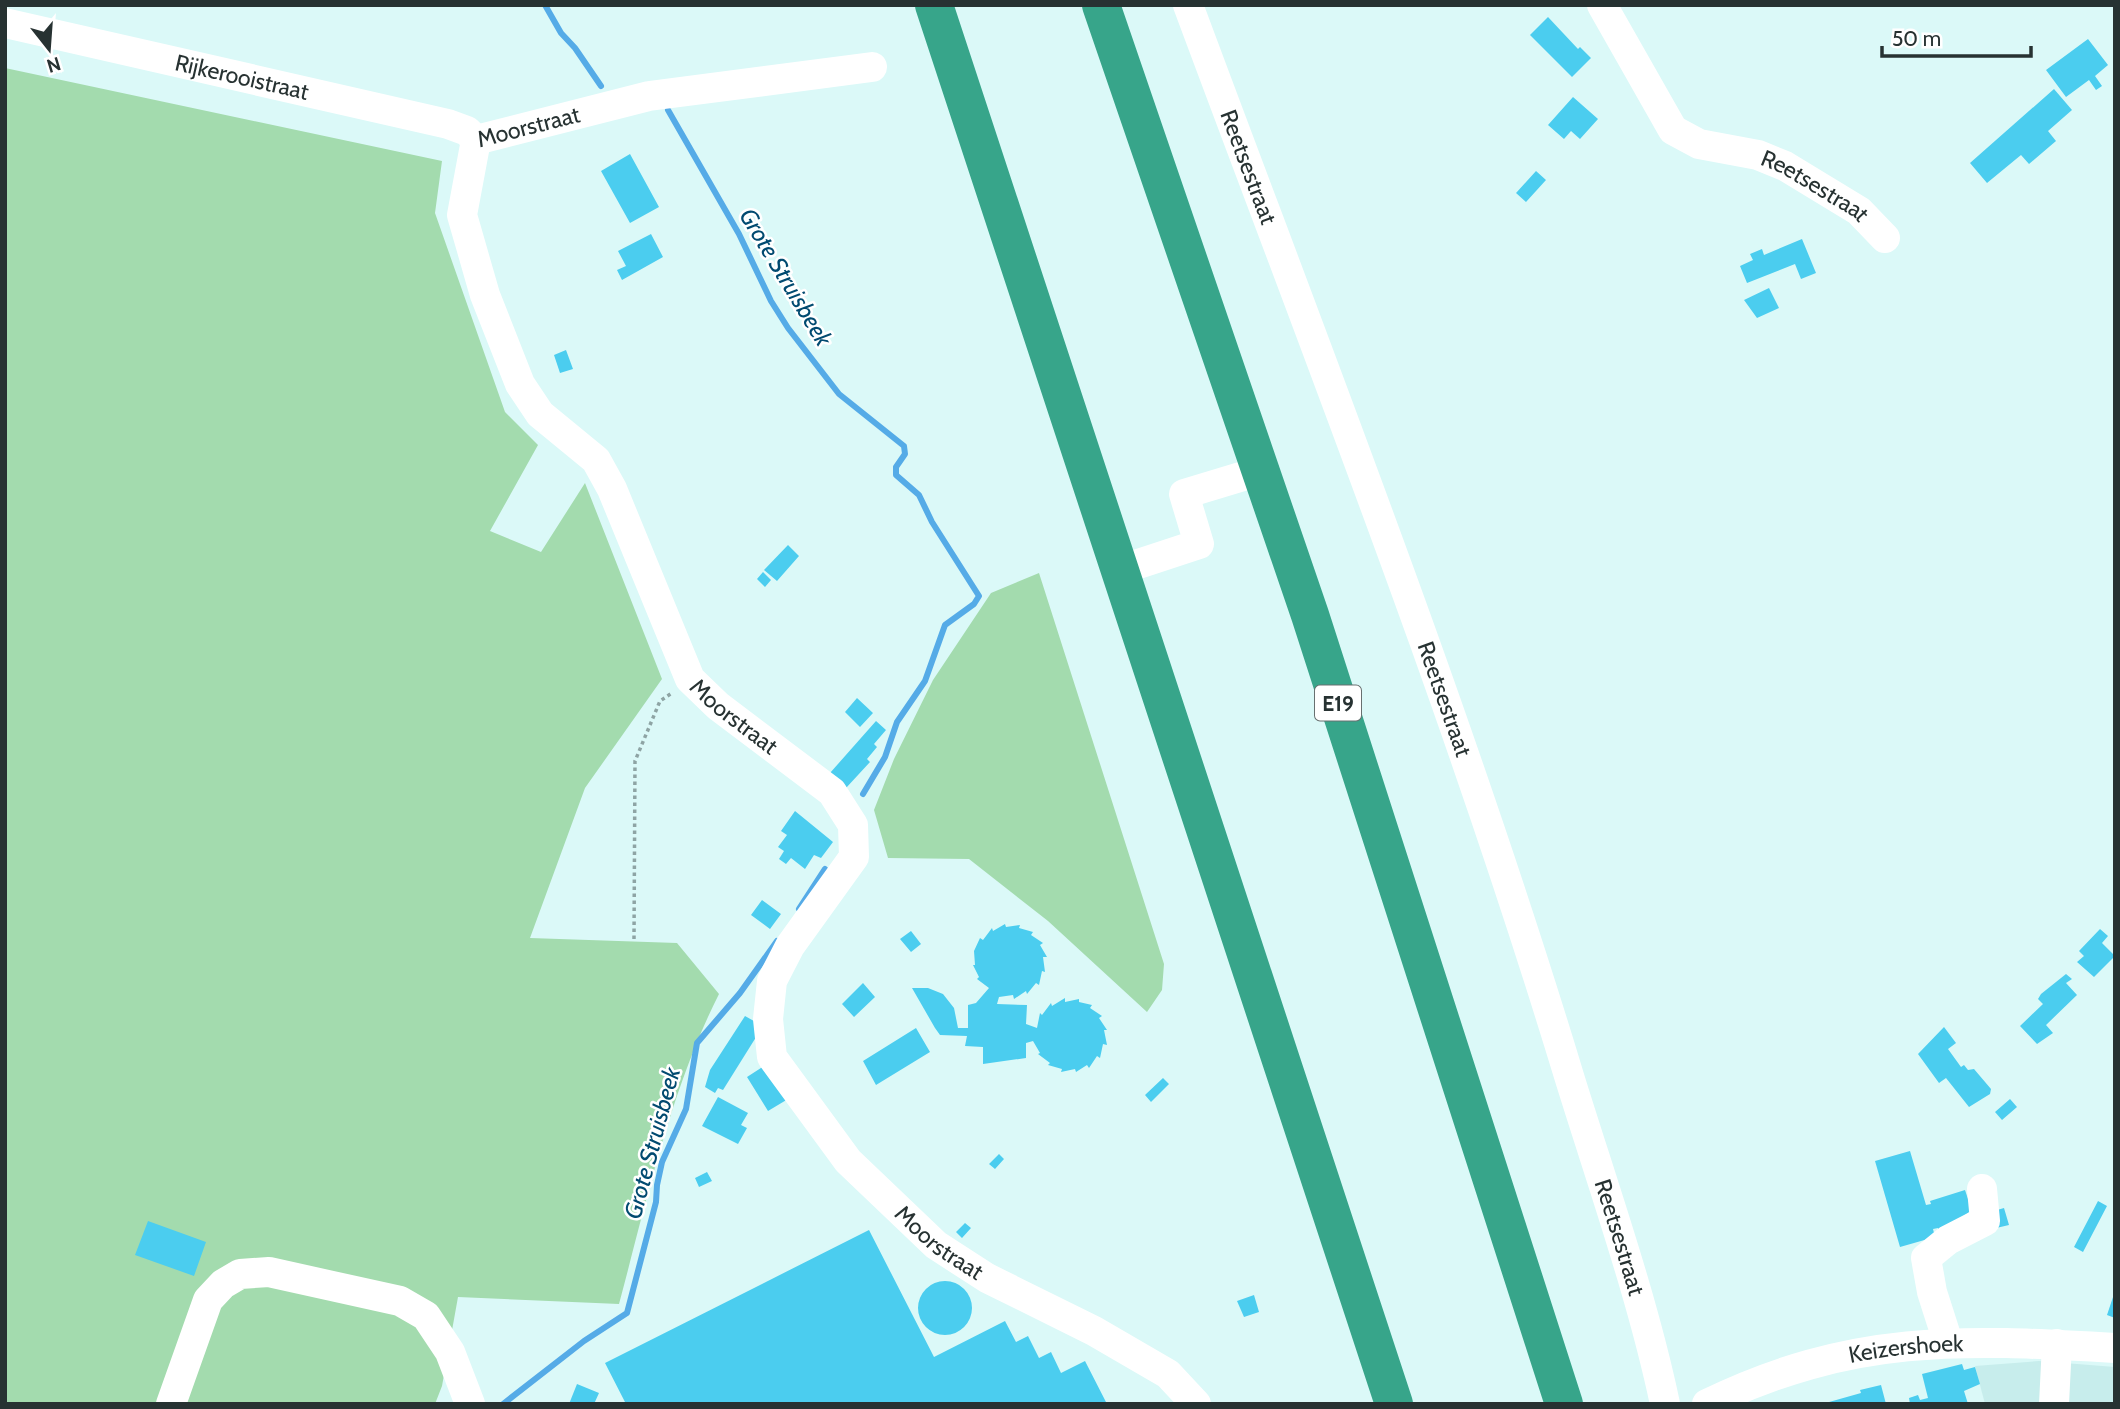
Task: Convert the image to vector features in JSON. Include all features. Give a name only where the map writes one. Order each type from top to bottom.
[{"type":"highway","points":[[934,5],[1394,1404]]},
{"type":"highway","name":"E19","points":[[1101,5],[1310,615],[1564,1404]]},
{"type":"street","name":"Reetsestraat","points":[[1188,5],[1389,545],[1508,882],[1605,1194],[1665,1404]]},
{"type":"street","name":"Reetsestraat","points":[[1602,5],[1674,130],[1699,144],[1758,155],[1785,166],[1859,211],[1885,238]]},
{"type":"street","name":"Rijkerooistraat","points":[[5,23],[449,124],[467,131],[476,140]]},
{"type":"street","name":"Moorstraat","points":[[872,67],[649,96],[476,140],[462,215],[485,295],[520,384],[540,414],[596,460],[612,489],[690,679],[718,706],[832,792],[853,825],[854,857],[790,946],[772,981],[768,1019],[772,1057],[848,1161],[936,1245],[987,1278],[1094,1331],[1168,1374],[1196,1404]]},
{"type":"street","points":[[1120,570],[1199,544],[1184,494],[1260,471]]},
{"type":"street","points":[[1948,1342],[1932,1292],[1926,1258],[1948,1240],[1985,1221],[1982,1189]]},
{"type":"street","points":[[171,1404],[208,1300],[223,1284],[240,1274],[269,1272],[400,1301],[426,1316],[450,1352],[470,1404]]},
{"type":"street","name":"Keizershoek","points":[[1707,1404],[1766,1377],[1806,1364],[1867,1350],[1948,1342],[2115,1348]]},
{"type":"street","points":[[2054,1404],[2057,1344]]},
{"type":"path","points":[[634,939],[635,761],[660,701],[690,679]]},
{"type":"shaded area","points":[[2039,1361],[2115,1367],[2115,1404],[1985,1404],[1975,1366]]},
{"type":"green space","points":[[5,68],[442,161],[435,213],[505,412],[538,445],[490,531],[541,552],[585,483],[662,679],[585,788],[530,938],[677,943],[719,994],[673,1107],[619,1304],[458,1297],[442,1386],[435,1404],[5,1404]]},
{"type":"green space","points":[[1039,573],[1164,964],[1162,990],[1147,1012],[1048,921],[969,859],[888,858],[874,810],[894,759],[933,680],[991,593]]},
{"type":"building","points":[[1548,17],[1578,49],[1580,47],[1591,58],[1572,77],[1530,35]]},
{"type":"building","points":[[2088,39],[2108,65],[2095,76],[2102,86],[2096,90],[2089,80],[2066,97],[2046,70]]},
{"type":"building","points":[[2054,89],[2072,110],[2048,131],[2056,141],[2029,164],[2021,155],[1987,183],[1970,163]]},
{"type":"building","points":[[1573,97],[1598,119],[1580,139],[1571,131],[1564,139],[1548,125]]},
{"type":"building","points":[[630,154],[659,207],[630,223],[601,171]]},
{"type":"building","points":[[1536,171],[1546,180],[1526,202],[1516,193]]},
{"type":"building","points":[[651,234],[663,257],[622,280],[617,270],[626,266],[618,251]]},
{"type":"building","points":[[1802,239],[1816,273],[1801,279],[1795,264],[1747,283],[1740,266],[1753,260],[1750,254],[1762,249],[1764,255]]},
{"type":"building","points":[[1769,288],[1779,308],[1757,318],[1744,300]]},
{"type":"building","points":[[566,350],[573,369],[560,373],[554,355]]},
{"type":"building","points":[[788,545],[799,556],[777,581],[764,570]]},
{"type":"building","points":[[763,572],[771,580],[765,587],[757,579]]},
{"type":"building","points":[[857,698],[873,713],[860,727],[845,712]]},
{"type":"building","points":[[876,721],[886,730],[874,744],[877,747],[867,759],[870,762],[846,788],[830,773]]},
{"type":"building","points":[[795,811],[833,842],[821,858],[814,855],[805,869],[791,858],[786,864],[779,859],[784,851],[778,847],[787,835],[781,831]]},
{"type":"building","points":[[762,900],[781,914],[770,929],[751,915]]},
{"type":"building","points":[[1005,924],[1006,927],[1020,925],[1019,928],[1033,932],[1031,935],[1043,943],[1040,945],[1047,957],[1043,957],[1045,972],[1042,971],[1039,985],[1036,983],[1027,994],[1026,991],[1014,999],[1013,995],[999,997],[997,1004],[1027,1005],[1026,1024],[1037,1028],[1040,1013],[1042,1015],[1051,1003],[1052,1006],[1065,998],[1065,1002],[1079,999],[1079,1002],[1092,1005],[1090,1008],[1102,1016],[1099,1018],[1107,1030],[1104,1030],[1107,1045],[1103,1044],[1100,1058],[1097,1056],[1089,1068],[1087,1065],[1076,1072],[1075,1069],[1061,1072],[1062,1069],[1048,1065],[1050,1063],[1038,1054],[1040,1053],[1033,1041],[1026,1043],[1026,1058],[983,1064],[983,1047],[965,1046],[967,1036],[940,1035],[935,1028],[912,988],[928,988],[943,994],[954,1008],[958,1028],[968,1028],[968,1005],[976,1003],[989,988],[977,979],[979,977],[973,965],[974,951],[980,938],[983,940],[992,928],[993,931]]},
{"type":"building","points":[[2100,929],[2108,936],[2102,943],[2115,956],[2094,977],[2077,962],[2084,956],[2079,951]]},
{"type":"building","points":[[911,931],[921,944],[911,952],[900,939]]},
{"type":"building","points":[[2066,974],[2072,979],[2066,983],[2077,995],[2046,1025],[2053,1033],[2037,1044],[2020,1026],[2043,1004],[2038,999],[2041,994]]},
{"type":"building","points":[[863,983],[875,997],[854,1017],[842,1004]]},
{"type":"building","points":[[745,1016],[761,1025],[758,1034],[723,1090],[718,1088],[715,1093],[705,1087],[710,1070]]},
{"type":"building","points":[[1944,1027],[1956,1043],[1948,1049],[1961,1067],[1964,1065],[1968,1070],[1974,1069],[1991,1089],[1990,1094],[1969,1107],[1946,1078],[1939,1083],[1918,1054]]},
{"type":"building","points":[[916,1028],[930,1052],[876,1085],[863,1061]]},
{"type":"building","points":[[767,1064],[788,1099],[768,1111],[747,1077]]},
{"type":"building","points":[[1163,1078],[1169,1084],[1151,1102],[1145,1095]]},
{"type":"building","points":[[718,1097],[748,1113],[741,1125],[747,1128],[738,1144],[702,1126]]},
{"type":"building","points":[[2010,1099],[2017,1107],[2002,1120],[1995,1112]]},
{"type":"building","points":[[1910,1151],[1926,1205],[1931,1204],[1930,1201],[1965,1190],[1970,1205],[1978,1206],[1939,1233],[1938,1228],[1933,1229],[1935,1237],[1900,1247],[1875,1161]]},
{"type":"building","points":[[999,1154],[1004,1159],[995,1169],[989,1164]]},
{"type":"building","points":[[707,1172],[712,1181],[699,1187],[695,1178]]},
{"type":"building","points":[[2098,1201],[2107,1206],[2083,1252],[2074,1247]]},
{"type":"building","points":[[2004,1208],[2009,1225],[1992,1229],[1987,1213]]},
{"type":"building","points":[[148,1221],[206,1242],[194,1276],[135,1255]]},
{"type":"building","points":[[965,1223],[971,1228],[962,1238],[956,1232]]},
{"type":"building","points":[[869,1230],[934,1357],[1005,1321],[1016,1342],[1028,1336],[1039,1358],[1051,1352],[1061,1373],[1085,1361],[1107,1404],[626,1404],[605,1363]]},
{"type":"building","points":[[945,1281],[964,1289],[972,1308],[964,1327],[945,1335],[926,1327],[918,1308],[926,1289]]},
{"type":"building","points":[[2115,1294],[2115,1318],[2107,1315]]},
{"type":"building","points":[[1254,1295],[1259,1312],[1244,1317],[1237,1301]]},
{"type":"building","points":[[1962,1364],[1964,1370],[1975,1367],[1980,1384],[1964,1391],[1968,1404],[1910,1404],[1909,1398],[1918,1395],[1920,1400],[1928,1398],[1922,1374]]},
{"type":"building","points":[[577,1384],[599,1393],[594,1404],[569,1404]]},
{"type":"building","points":[[1881,1385],[1886,1404],[1822,1404],[1861,1393],[1860,1390]]},
{"type":"waterway","name":"Grote Struisbeek","points":[[545,5],[561,33],[575,48],[601,86]]},
{"type":"waterway","name":"Grote Struisbeek","points":[[668,110],[739,234],[771,301],[788,328],[839,394],[904,446],[905,454],[896,467],[896,475],[919,495],[932,522],[979,596],[974,604],[945,625],[925,681],[897,722],[885,757],[863,794]]},
{"type":"waterway","name":"Grote Struisbeek","points":[[799,909],[825,869]]},
{"type":"waterway","name":"Grote Struisbeek","points":[[503,1404],[584,1341],[627,1313],[656,1202],[662,1162],[686,1109],[697,1043],[740,993],[777,941]]}]
